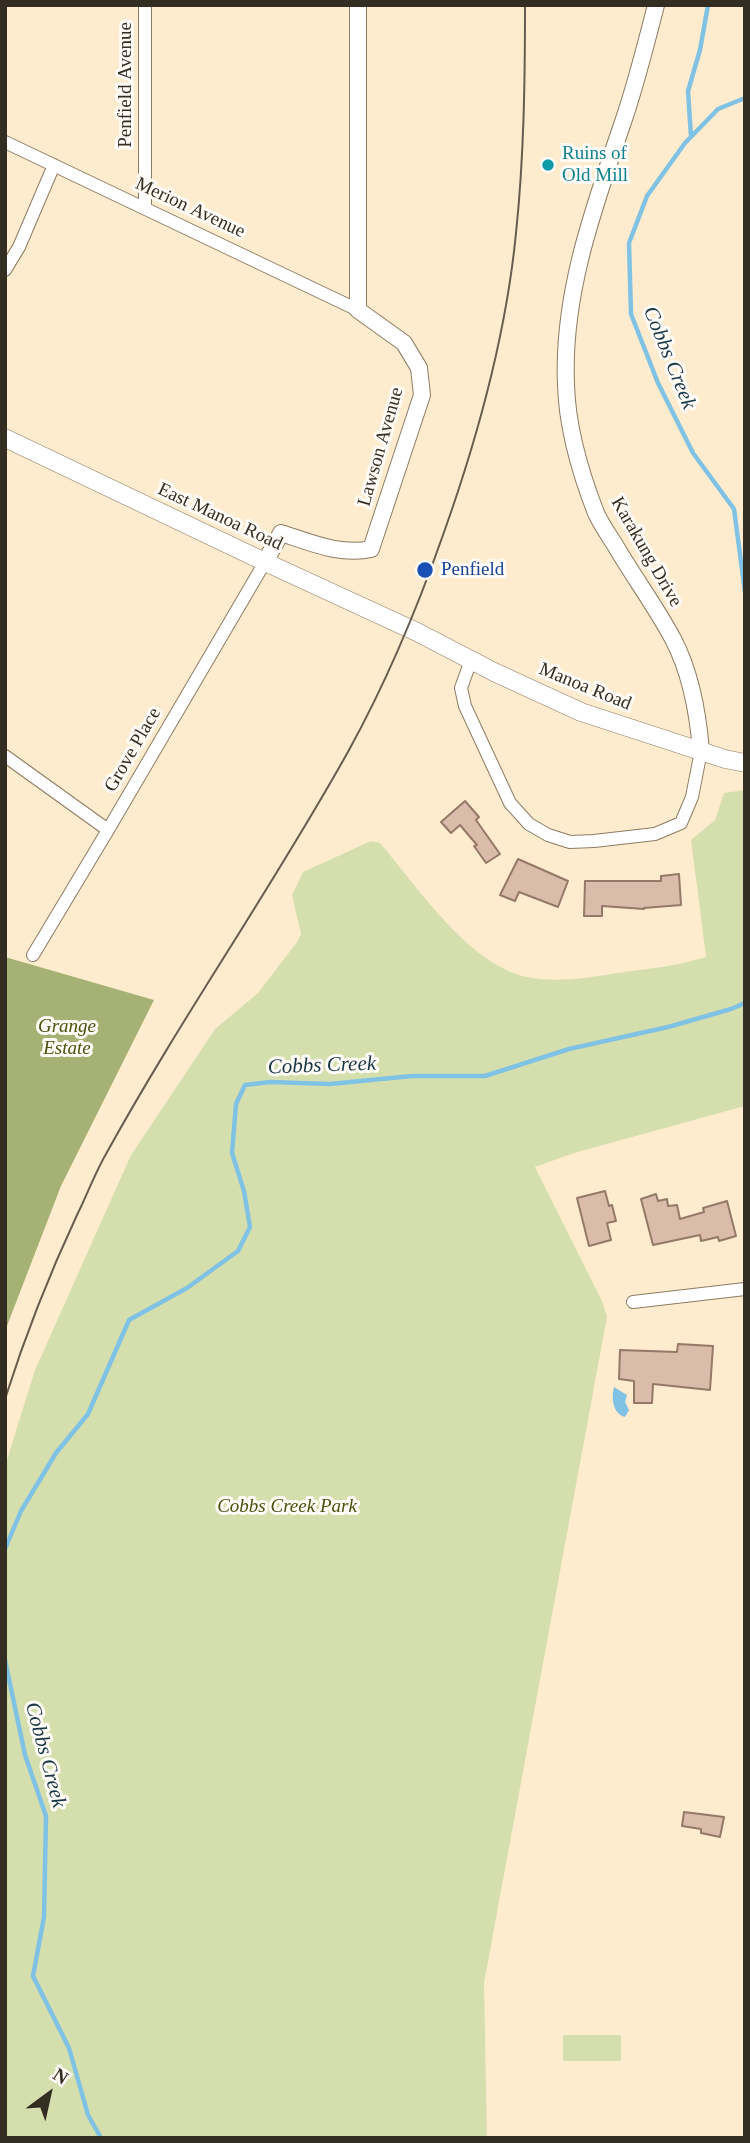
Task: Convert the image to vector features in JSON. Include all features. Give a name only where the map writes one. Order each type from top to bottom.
[{"type":"main road","name":"East Manoa Road","points":[[5,438],[417,632]]},
{"type":"main road","name":"Manoa Road","points":[[417,632],[581,712],[725,759],[745,763]]},
{"type":"street","name":"Penfield Avenue","points":[[145,5],[145,208]]},
{"type":"street","points":[[358,5],[358,310]]},
{"type":"street","name":"Karakung Drive","points":[[656,5],[579,262],[570,311],[566,384],[574,447],[584,481],[598,517],[673,639],[686,668],[699,720],[701,751]]},
{"type":"street","name":"Merion Avenue","points":[[5,142],[358,310]]},
{"type":"street","points":[[5,270],[19,247],[54,165]]},
{"type":"street","name":"Lawson Avenue","points":[[265,562],[281,533],[340,550],[371,549],[375,541],[422,395],[419,368],[404,343],[358,310]]},
{"type":"street","name":"Grove Place","points":[[33,955],[265,562]]},
{"type":"street","points":[[471,660],[461,688],[465,706],[510,803],[529,824],[548,835],[570,842],[655,834],[673,828],[681,823],[687,814],[701,751]]},
{"type":"street","points":[[5,756],[108,830]]},
{"type":"street","points":[[633,1302],[745,1289]]},
{"type":"green space","name":"Cobbs Creek Park","points":[[745,790],[745,1106],[574,1153],[535,1167],[602,1301],[607,1317],[484,1983],[487,2138],[5,2138],[5,1466],[35,1370],[131,1155],[215,1029],[258,993],[297,942],[301,934],[292,895],[303,872],[371,841],[380,843],[427,901],[465,941],[506,970],[527,977],[572,979],[673,965],[706,957],[691,840],[715,820],[724,793]]},
{"type":"green space","name":"Grange Estate","points":[[5,957],[154,1000],[61,1186],[5,1331]]},
{"type":"green space","points":[[563,2035],[621,2035],[621,2061],[563,2061]]},
{"type":"water","points":[[614,1387],[627,1395],[625,1402],[629,1410],[625,1417],[618,1413],[614,1405]]},
{"type":"building","points":[[465,801],[479,817],[476,820],[500,854],[486,863],[474,846],[477,845],[460,825],[451,833],[441,822]]},
{"type":"building","points":[[518,859],[568,881],[558,907],[519,892],[515,901],[500,895]]},
{"type":"building","points":[[679,874],[681,905],[644,909],[602,906],[602,916],[584,916],[585,881],[661,881],[661,876]]},
{"type":"building","points":[[605,1191],[616,1221],[607,1223],[611,1240],[589,1246],[577,1198]]},
{"type":"building","points":[[656,1194],[658,1201],[667,1199],[668,1206],[677,1205],[680,1219],[727,1201],[736,1236],[719,1241],[718,1237],[701,1241],[700,1235],[653,1245],[641,1199]]},
{"type":"building","points":[[678,1344],[713,1346],[710,1390],[653,1384],[652,1403],[634,1403],[634,1381],[619,1379],[620,1350],[677,1352]]},
{"type":"building","points":[[684,1812],[724,1817],[720,1837],[701,1833],[701,1829],[682,1826]]},
{"type":"waterway","name":"Cobbs Creek","points":[[691,136],[688,91],[700,50],[708,5]]},
{"type":"waterway","name":"Cobbs Creek","points":[[745,98],[718,109],[685,143],[647,196],[629,243],[631,314],[658,383],[693,453],[734,509],[745,592]]},
{"type":"waterway","name":"Cobbs Creek","points":[[5,1549],[21,1511],[56,1453],[88,1414],[129,1320],[187,1288],[238,1251],[250,1227],[244,1191],[232,1153],[236,1104],[245,1085],[270,1082],[330,1084],[412,1076],[485,1076],[569,1049],[668,1027],[745,1003]]},
{"type":"waterway","name":"Cobbs Creek","points":[[5,1660],[25,1755],[46,1816],[44,1917],[33,1976],[69,2048],[88,2115],[101,2138]]},
{"type":"tram line","points":[[5,1399],[47,1283],[102,1161],[165,1052],[290,852],[349,750],[389,671],[433,563],[479,424],[505,310],[521,176],[525,5]]},
{"type":"place","name":"Ruins of Old Mill","points":[[548,165]]},
{"type":"place","name":"Penfield","points":[[425,570]]}]
